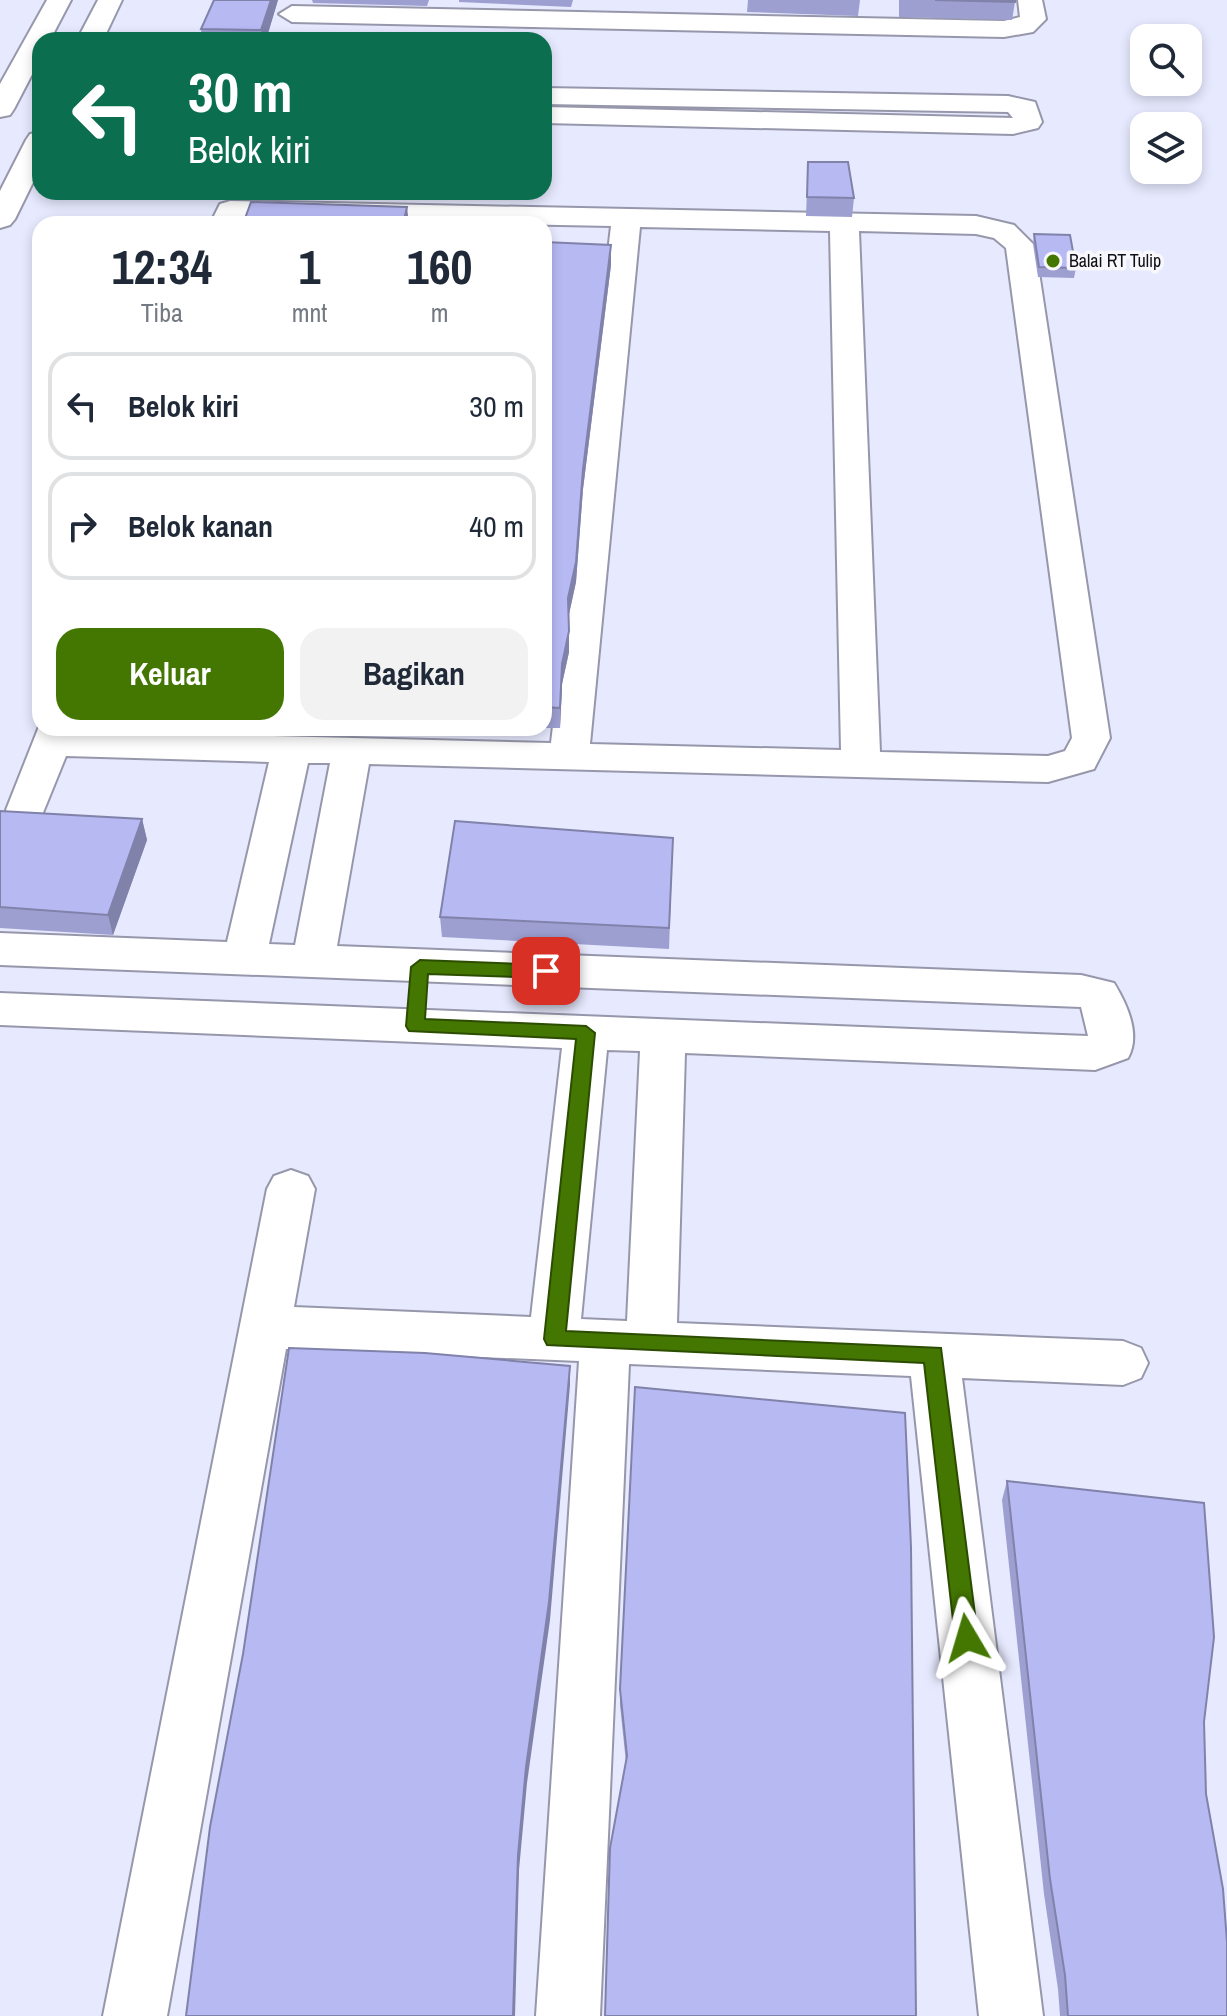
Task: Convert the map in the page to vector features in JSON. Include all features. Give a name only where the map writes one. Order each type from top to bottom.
[{"type":"street","points":[[45,32],[59,0]]},
{"type":"street","points":[[94,32],[110,0]]},
{"type":"street","points":[[869,0],[869,26]]},
{"type":"street","points":[[286,32],[295,7],[434,9],[490,29],[538,30],[587,10],[721,12],[869,26],[1024,27],[1033,19],[1030,0]]},
{"type":"street","points":[[17,96],[32,62]]},
{"type":"street","points":[[552,97],[605,107],[1013,126],[1028,122],[1025,108],[1008,104],[605,107],[552,114]]},
{"type":"street","points":[[0,219],[32,156]]},
{"type":"street","points":[[228,216],[230,210],[375,216]]},
{"type":"street","points":[[26,810],[55,736],[569,758],[861,766],[1048,769],[1080,760],[1091,738],[1020,246],[1004,231],[976,225],[552,218]]},
{"type":"street","points":[[569,758],[626,218]]},
{"type":"street","points":[[844,222],[861,766]]},
{"type":"street","points":[[244,960],[319,745]]},
{"type":"street","points":[[313,963],[319,745]]},
{"type":"street","points":[[0,949],[1081,991],[1099,994],[1105,1006],[1112,1046],[1095,1053],[0,1009]]},
{"type":"street","points":[[415,1026],[420,967]]},
{"type":"street","points":[[568,2016],[603,1341],[586,1033]]},
{"type":"street","points":[[603,1341],[663,1036]]},
{"type":"street","points":[[135,2016],[291,1189]]},
{"type":"street","points":[[266,1327],[1123,1363]]},
{"type":"street","points":[[934,1355],[1011,2016]]},
{"type":"building","points":[[214,0],[271,0],[261,30],[201,29]]},
{"type":"building","points":[[935,0],[1015,0],[1015,2]]},
{"type":"building","points":[[808,162],[848,162],[854,198],[807,197]]},
{"type":"building","points":[[251,202],[407,207],[405,216],[246,216]]},
{"type":"building","name":"Balai RT Tulip","points":[[1034,234],[1070,235],[1076,268],[1039,267]]},
{"type":"building","points":[[552,242],[611,245],[583,469],[576,562],[568,598],[569,631],[562,664],[560,708],[552,708]]},
{"type":"building","points":[[0,811],[142,819],[108,915],[0,907]]},
{"type":"building","points":[[455,821],[673,838],[669,928],[440,917]]},
{"type":"building","points":[[289,1348],[425,1353],[570,1366],[549,1602],[526,1767],[518,1855],[513,2016],[186,2016],[210,1827],[243,1654]]},
{"type":"building","points":[[635,1387],[905,1413],[911,1547],[916,2016],[605,2016],[610,1848],[627,1756],[620,1689]]},
{"type":"building","points":[[1007,1481],[1204,1503],[1214,1637],[1204,1722],[1206,1794],[1223,1889],[1227,2016],[1068,2016]]},
{"type":"place","name":"Balai RT Tulip","points":[[1053,261]]},
{"type":"route","points":[[546,971],[420,967],[415,1026],[586,1033],[554,1339],[934,1355],[967,1638]]}]
